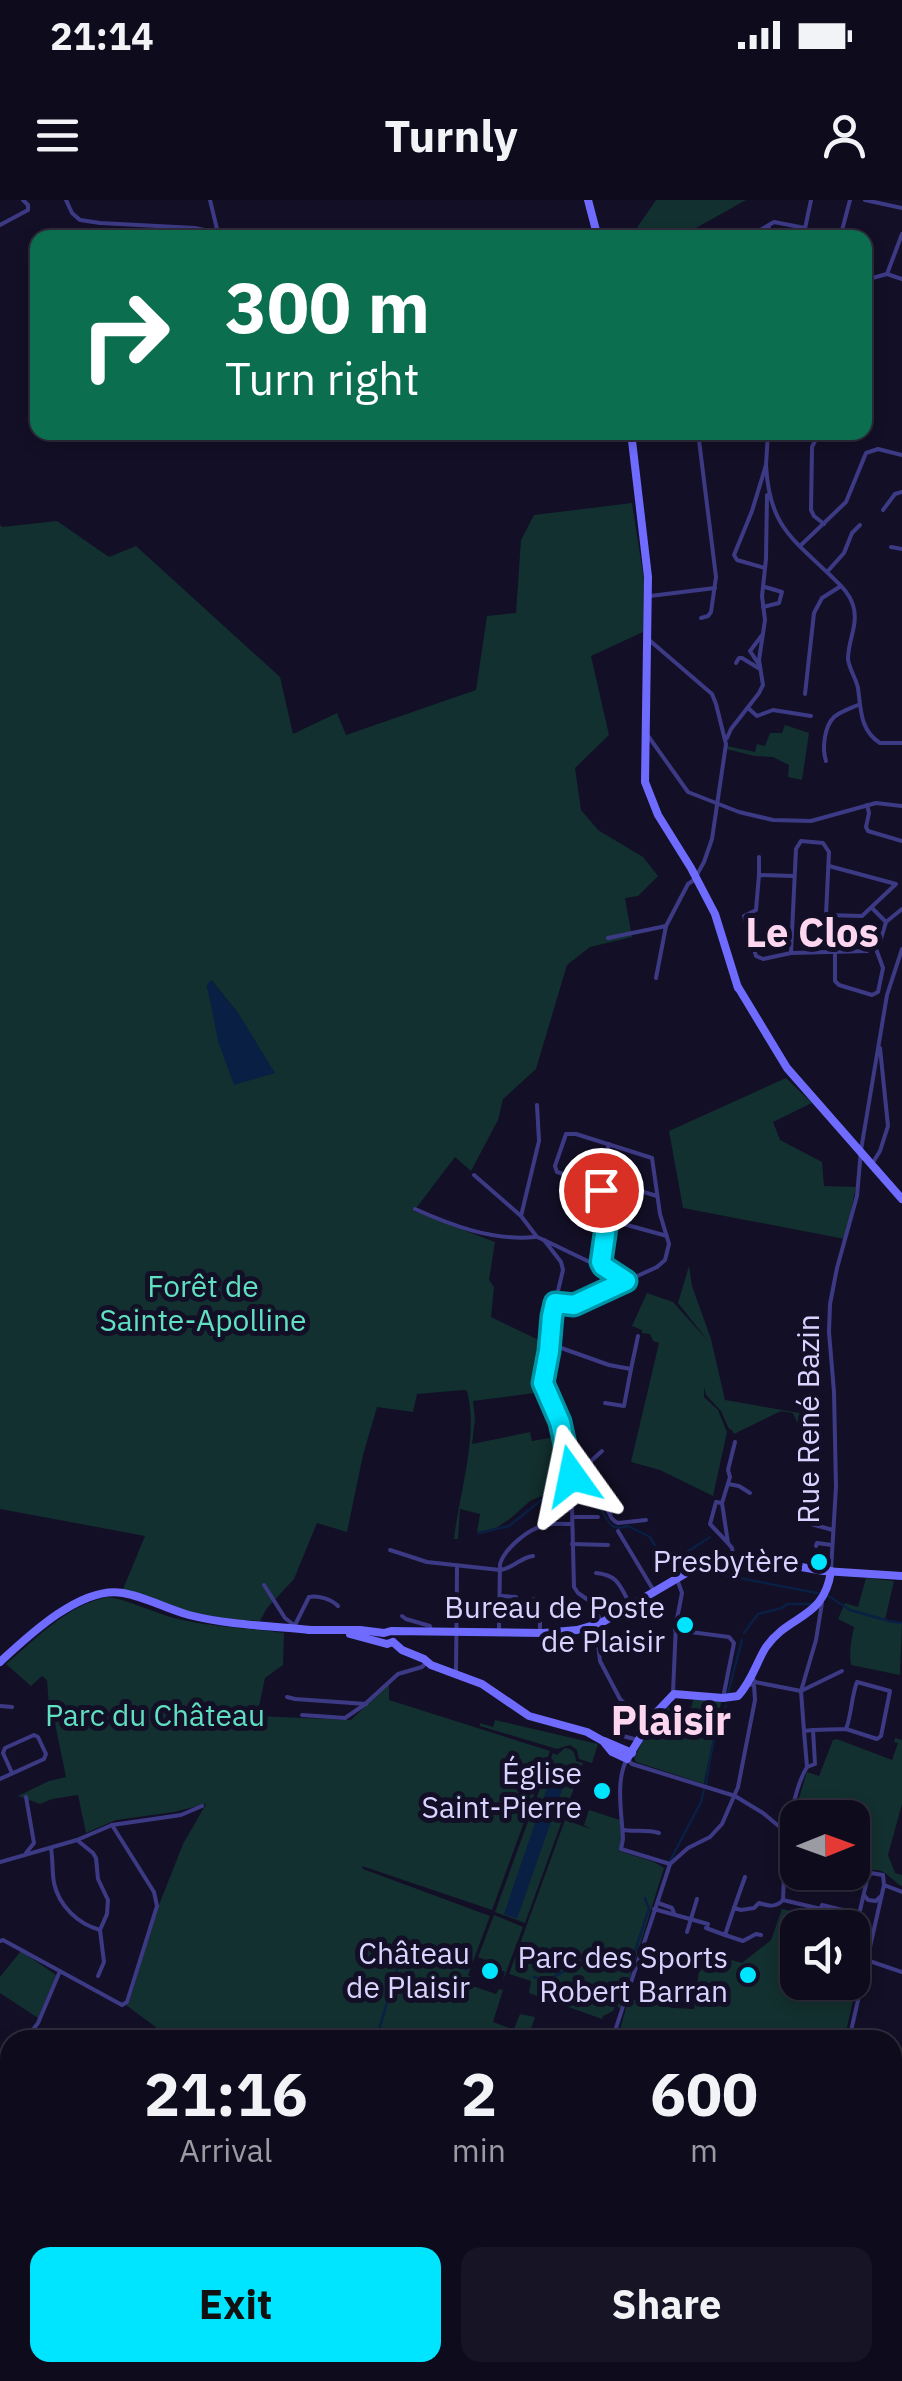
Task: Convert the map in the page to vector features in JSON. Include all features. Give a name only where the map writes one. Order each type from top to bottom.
[{"type":"street","points":[[0,225],[25,212],[28,206],[24,200]]},
{"type":"street","points":[[66,200],[80,220],[204,230]]},
{"type":"street","points":[[210,200],[217,230]]},
{"type":"street","points":[[588,200],[596,230]]},
{"type":"street","points":[[761,230],[774,222],[805,228],[811,200]]},
{"type":"street","points":[[842,230],[850,200]]},
{"type":"street","points":[[865,200],[902,208]]},
{"type":"street","points":[[769,230],[770,225]]},
{"type":"street","points":[[887,274],[902,234]]},
{"type":"street","points":[[872,278],[887,274],[902,279]]},
{"type":"street","points":[[632,440],[648,596],[644,732],[650,797],[715,914],[738,988],[787,1068],[902,1199]]},
{"type":"street","points":[[699,440],[716,578],[711,612],[700,618]]},
{"type":"street","points":[[768,440],[767,521],[771,533]]},
{"type":"street","points":[[816,440],[812,447],[812,510],[824,524]]},
{"type":"street","points":[[800,546],[849,498],[866,453],[878,449],[902,455]]},
{"type":"street","points":[[765,568],[734,556],[766,465]]},
{"type":"street","points":[[767,486],[776,518],[851,599],[856,624],[848,660],[858,686],[862,722],[874,739],[886,744],[902,743]]},
{"type":"street","points":[[883,510],[895,494],[902,492]]},
{"type":"street","points":[[767,521],[776,518]]},
{"type":"street","points":[[725,741],[763,684],[763,586],[776,518]]},
{"type":"street","points":[[827,572],[860,525]]},
{"type":"street","points":[[771,533],[789,535]]},
{"type":"street","points":[[891,547],[902,549]]},
{"type":"street","points":[[763,586],[782,592],[779,604],[764,606]]},
{"type":"street","points":[[805,694],[814,612],[822,598],[841,586]]},
{"type":"street","points":[[648,596],[715,588]]},
{"type":"street","points":[[760,667],[750,651],[763,634]]},
{"type":"street","points":[[646,637],[712,694],[725,741],[710,849],[666,926],[656,978]]},
{"type":"street","points":[[736,662],[742,658],[760,667]]},
{"type":"street","points":[[826,761],[823,752],[832,719],[858,705]]},
{"type":"street","points":[[748,708],[757,716],[773,710],[811,716]]},
{"type":"street","points":[[722,728],[731,729]]},
{"type":"street","points":[[644,732],[650,735],[657,752],[688,792],[753,816],[800,821],[883,803],[902,806]]},
{"type":"street","points":[[867,806],[868,832],[902,841]]},
{"type":"street","points":[[790,954],[796,849],[801,842],[823,843],[829,852],[826,915],[862,916],[896,884],[829,866]]},
{"type":"street","points":[[759,857],[756,910],[744,916],[756,956],[763,959],[790,954],[867,952],[880,942],[886,922],[902,909]]},
{"type":"street","points":[[759,875],[794,876]]},
{"type":"street","points":[[871,908],[886,922]]},
{"type":"street","points":[[608,938],[666,926]]},
{"type":"street","points":[[834,952],[836,981],[875,994],[883,968],[875,946]]},
{"type":"street","points":[[872,1164],[888,1126],[880,1042],[890,984],[902,949]]},
{"type":"street","name":"Rue René Bazin","points":[[832,1571],[836,1488],[829,1316],[837,1268],[857,1196],[860,1150],[879,1060]]},
{"type":"street","points":[[521,1216],[539,1141],[537,1104]]},
{"type":"street","points":[[555,1303],[574,1305],[657,1267],[665,1260],[669,1244],[652,1158],[566,1134],[556,1172],[657,1196]]},
{"type":"street","points":[[603,1266],[600,1253],[607,1220],[601,1172],[609,1144]]},
{"type":"street","points":[[474,1175],[521,1216],[537,1237]]},
{"type":"street","points":[[415,1209],[494,1237],[537,1237],[603,1266],[626,1281]]},
{"type":"street","points":[[607,1220],[667,1236]]},
{"type":"street","points":[[544,1240],[563,1270],[543,1383],[570,1458],[574,1587],[594,1604],[600,1661],[620,1699],[648,1726]]},
{"type":"street","points":[[606,1403],[624,1406],[638,1336]]},
{"type":"street","points":[[550,1344],[631,1370]]},
{"type":"street","points":[[728,1543],[722,1503],[735,1442]]},
{"type":"street","points":[[570,1458],[591,1461],[602,1452]]},
{"type":"street","points":[[572,1478],[596,1486],[594,1495],[614,1522],[646,1520]]},
{"type":"street","points":[[728,1484],[750,1492]]},
{"type":"street","points":[[722,1503],[716,1502],[710,1524],[732,1548],[734,1561]]},
{"type":"street","points":[[499,1632],[504,1554],[534,1529],[598,1517]]},
{"type":"street","points":[[811,1524],[833,1530]]},
{"type":"street","points":[[618,1530],[654,1592]]},
{"type":"street","points":[[817,1542],[832,1545]]},
{"type":"street","points":[[572,1544],[608,1545]]},
{"type":"street","points":[[390,1550],[427,1562],[500,1570],[533,1556]]},
{"type":"street","points":[[0,1662],[68,1607],[83,1598],[108,1592],[121,1592],[214,1620],[392,1636],[431,1630],[566,1632],[598,1624],[698,1568],[734,1561],[902,1576]]},
{"type":"street","points":[[456,1566],[456,1673]]},
{"type":"street","points":[[796,1800],[807,1767],[801,1691],[832,1571]]},
{"type":"street","points":[[596,1573],[611,1575],[631,1606]]},
{"type":"street","points":[[670,1864],[621,1848],[621,1781],[623,1766],[654,1715],[674,1694],[675,1630],[682,1593],[677,1579]]},
{"type":"street","points":[[264,1585],[294,1627]]},
{"type":"street","points":[[294,1627],[312,1596],[338,1606]]},
{"type":"street","points":[[500,1596],[516,1597]]},
{"type":"street","points":[[534,1599],[540,1600],[540,1632]]},
{"type":"street","points":[[674,1694],[738,1696],[751,1684],[769,1644],[786,1626],[822,1602]]},
{"type":"street","points":[[402,1616],[430,1626],[431,1630]]},
{"type":"street","points":[[675,1630],[729,1637],[734,1643],[723,1698]]},
{"type":"street","points":[[392,1636],[402,1650],[494,1690],[529,1716],[588,1732],[630,1756],[632,1764],[735,1796],[780,1828]]},
{"type":"street","points":[[302,1715],[345,1718],[398,1674],[422,1668],[427,1662]]},
{"type":"street","points":[[751,1684],[801,1691],[842,1670]]},
{"type":"street","points":[[804,1731],[846,1728],[877,1739],[891,1691],[857,1682],[846,1728]]},
{"type":"street","points":[[751,1684],[761,1684]]},
{"type":"street","points":[[615,2030],[670,1864],[722,1824],[735,1796],[754,1709],[751,1684]]},
{"type":"street","points":[[287,1697],[366,1704]]},
{"type":"street","points":[[0,1706],[12,1707]]},
{"type":"street","points":[[807,1767],[815,1764],[813,1730]]},
{"type":"street","points":[[624,1736],[640,1741]]},
{"type":"street","points":[[0,1779],[44,1759],[46,1754],[38,1737],[4,1748],[12,1773]]},
{"type":"street","points":[[603,1741],[612,1752],[630,1756]]},
{"type":"street","points":[[19,1857],[33,1846],[26,1796]]},
{"type":"street","points":[[0,1862],[77,1840],[112,1825],[181,1815],[202,1806]]},
{"type":"street","points":[[0,1941],[122,2005],[127,2002],[157,1906],[154,1892],[112,1825]]},
{"type":"street","points":[[623,1830],[658,1833]]},
{"type":"street","points":[[77,1840],[93,1852],[98,1880],[108,1900],[100,1930],[104,1962],[98,1976]]},
{"type":"street","points":[[52,1848],[54,1885],[64,1903],[85,1926],[100,1930]]},
{"type":"street","points":[[725,1935],[745,1876]]},
{"type":"street","points":[[870,1876],[883,1876],[884,1886],[870,1946]]},
{"type":"street","points":[[884,1886],[902,1892]]},
{"type":"street","points":[[734,1908],[754,1908],[758,1903],[778,1905],[784,1890]]},
{"type":"street","points":[[860,1910],[865,1890]]},
{"type":"street","points":[[864,1894],[868,1900],[876,1901],[881,1896]]},
{"type":"street","points":[[687,1932],[698,1899]]},
{"type":"street","points":[[783,1900],[843,1910]]},
{"type":"street","points":[[655,1906],[744,1941],[756,1934],[761,1936]]},
{"type":"street","points":[[870,1961],[902,1972]]},
{"type":"street","points":[[33,2030],[60,1970]]},
{"type":"street","points":[[850,2030],[858,2000]]},
{"type":"green space","points":[[656,200],[746,200],[692,230],[635,230]]},
{"type":"green space","name":"Forêt de Sainte-Apolline","points":[[632,503],[644,580],[643,632],[591,656],[609,735],[575,768],[581,810],[598,830],[643,857],[658,876],[638,896],[625,898],[632,937],[590,947],[567,965],[536,1069],[503,1099],[498,1120],[471,1171],[455,1157],[414,1211],[495,1242],[489,1280],[494,1287],[491,1317],[547,1344],[542,1392],[473,1401],[472,1444],[530,1432],[532,1441],[561,1436],[570,1484],[530,1501],[496,1528],[477,1532],[480,1514],[460,1509],[458,1539],[454,1539],[471,1427],[467,1391],[417,1394],[413,1412],[377,1407],[347,1532],[317,1523],[294,1579],[260,1621],[202,1618],[121,1594],[145,1536],[0,1509],[0,525],[57,521],[109,557],[136,546],[280,677],[293,734],[337,713],[346,735],[476,690],[487,616],[516,613],[521,540],[534,515]],"holes":[[[212,981],[238,1013],[274,1073],[234,1084],[207,987]]]},
{"type":"green space","points":[[785,725],[809,733],[802,780],[788,777],[789,765],[773,757],[726,749],[727,746],[755,752],[757,744],[765,746],[770,733],[782,733]]},
{"type":"green space","points":[[786,1078],[812,1103],[773,1122],[780,1140],[822,1162],[824,1186],[856,1187],[845,1239],[683,1208],[669,1131]]},
{"type":"green space","points":[[689,1266],[725,1400],[811,1415],[797,1422],[793,1413],[781,1411],[734,1434],[704,1387],[704,1397],[718,1410],[727,1432],[713,1496],[660,1470],[631,1462],[659,1343],[632,1326],[647,1293],[673,1302],[708,1341],[678,1303]]},
{"type":"green space","points":[[866,1578],[894,1581],[885,1620],[902,1623],[900,1675],[851,1665],[854,1627],[838,1619],[845,1603],[858,1607]]},
{"type":"green space","name":"Parc du Château","points":[[107,1597],[188,1621],[284,1633],[283,1665],[265,1678],[257,1716],[351,1720],[389,1684],[389,1700],[550,1751],[492,1910],[362,1866],[490,1916],[468,1975],[473,1978],[470,1985],[496,1994],[503,1990],[493,2022],[512,2030],[160,2030],[126,2005],[183,1844],[206,1804],[116,1820],[86,1833],[78,1795],[40,1804],[18,1796],[66,1777],[49,1707],[47,1680],[42,1676],[31,1686],[6,1664],[65,1615]]},
{"type":"green space","points":[[694,1697],[722,1699],[714,1714],[704,1784],[636,1762],[634,1758],[655,1717],[668,1707],[685,1715],[690,1712]]},
{"type":"green space","points":[[495,1720],[598,1744],[592,1763],[579,1759],[577,1750],[570,1745],[557,1749],[480,1726],[493,1727]]},
{"type":"green space","points":[[895,1738],[902,1740],[902,1804],[888,1855],[895,1873],[902,1875],[902,1886],[880,1871],[870,1870],[870,1800],[798,1800],[807,1772],[819,1776],[833,1740],[892,1760],[898,1743]]},
{"type":"green space","points":[[565,1748],[583,1763],[525,1923],[495,1912],[553,1753],[557,1755]]},
{"type":"green space","points":[[589,1810],[620,1820],[619,1851],[664,1868],[620,2009],[616,2004],[602,2019],[529,1993],[531,1981],[509,1974],[565,1820],[591,1829],[584,1825]]},
{"type":"green space","points":[[494,1915],[523,1927],[502,1983],[505,1972],[500,1970],[501,1966],[478,1957]]},
{"type":"green space","name":"Parc des Sports Robert Barran","points":[[780,1915],[780,2000],[853,2000],[846,2030],[620,2030],[628,2001],[694,2009],[700,1963],[715,1957],[742,1963],[771,1940]]},
{"type":"green space","points":[[21,1951],[56,1975],[38,2018],[0,1993],[0,1977]]},
{"type":"green space","name":"Parc du Château","points":[[520,2014],[535,2017],[531,2030],[514,2030]]},
{"type":"water","points":[[211,980],[238,1013],[275,1073],[234,1085],[218,1041],[207,985]]},
{"type":"water","points":[[549,1782],[563,1787],[517,1919],[504,1914]]},
{"type":"waterway","points":[[479,1533],[509,1526],[544,1498],[569,1487],[570,1491]]},
{"type":"waterway","points":[[574,1492],[597,1505],[612,1526],[628,1526],[650,1537],[663,1559]]},
{"type":"waterway","points":[[687,1562],[687,1552],[710,1537]]},
{"type":"waterway","points":[[670,1560],[693,1563]]},
{"type":"waterway","points":[[714,1569],[718,1574],[822,1594]]},
{"type":"waterway","points":[[827,1595],[850,1610],[902,1623]]},
{"type":"waterway","points":[[744,1633],[758,1614],[787,1604],[813,1604]]},
{"type":"waterway","points":[[728,1693],[742,1640]]},
{"type":"waterway","points":[[706,1784],[715,1735],[726,1706]]},
{"type":"waterway","points":[[670,1861],[704,1790]]},
{"type":"waterway","points":[[534,1977],[547,1981],[587,1964],[628,1972],[649,1909],[645,1898]]},
{"type":"waterway","points":[[379,2030],[403,1948],[466,1969],[471,1954]]},
{"type":"place","name":"Presbytère","points":[[819,1562]]},
{"type":"place","name":"Bureau de Poste de Plaisir","points":[[685,1625]]},
{"type":"place","name":"Église Saint-Pierre","points":[[602,1791]]},
{"type":"place","name":"Château de Plaisir","points":[[490,1971]]},
{"type":"place","name":"Parc des Sports Robert Barran","points":[[748,1975]]},
{"type":"district","name":"Le Clos","points":[[812,933]]},
{"type":"district","name":"Plaisir","points":[[671,1721]]},
{"type":"route","points":[[572,1476],[560,1422],[543,1383],[555,1303],[574,1305],[626,1281],[601,1262],[607,1220],[601,1190]]}]
